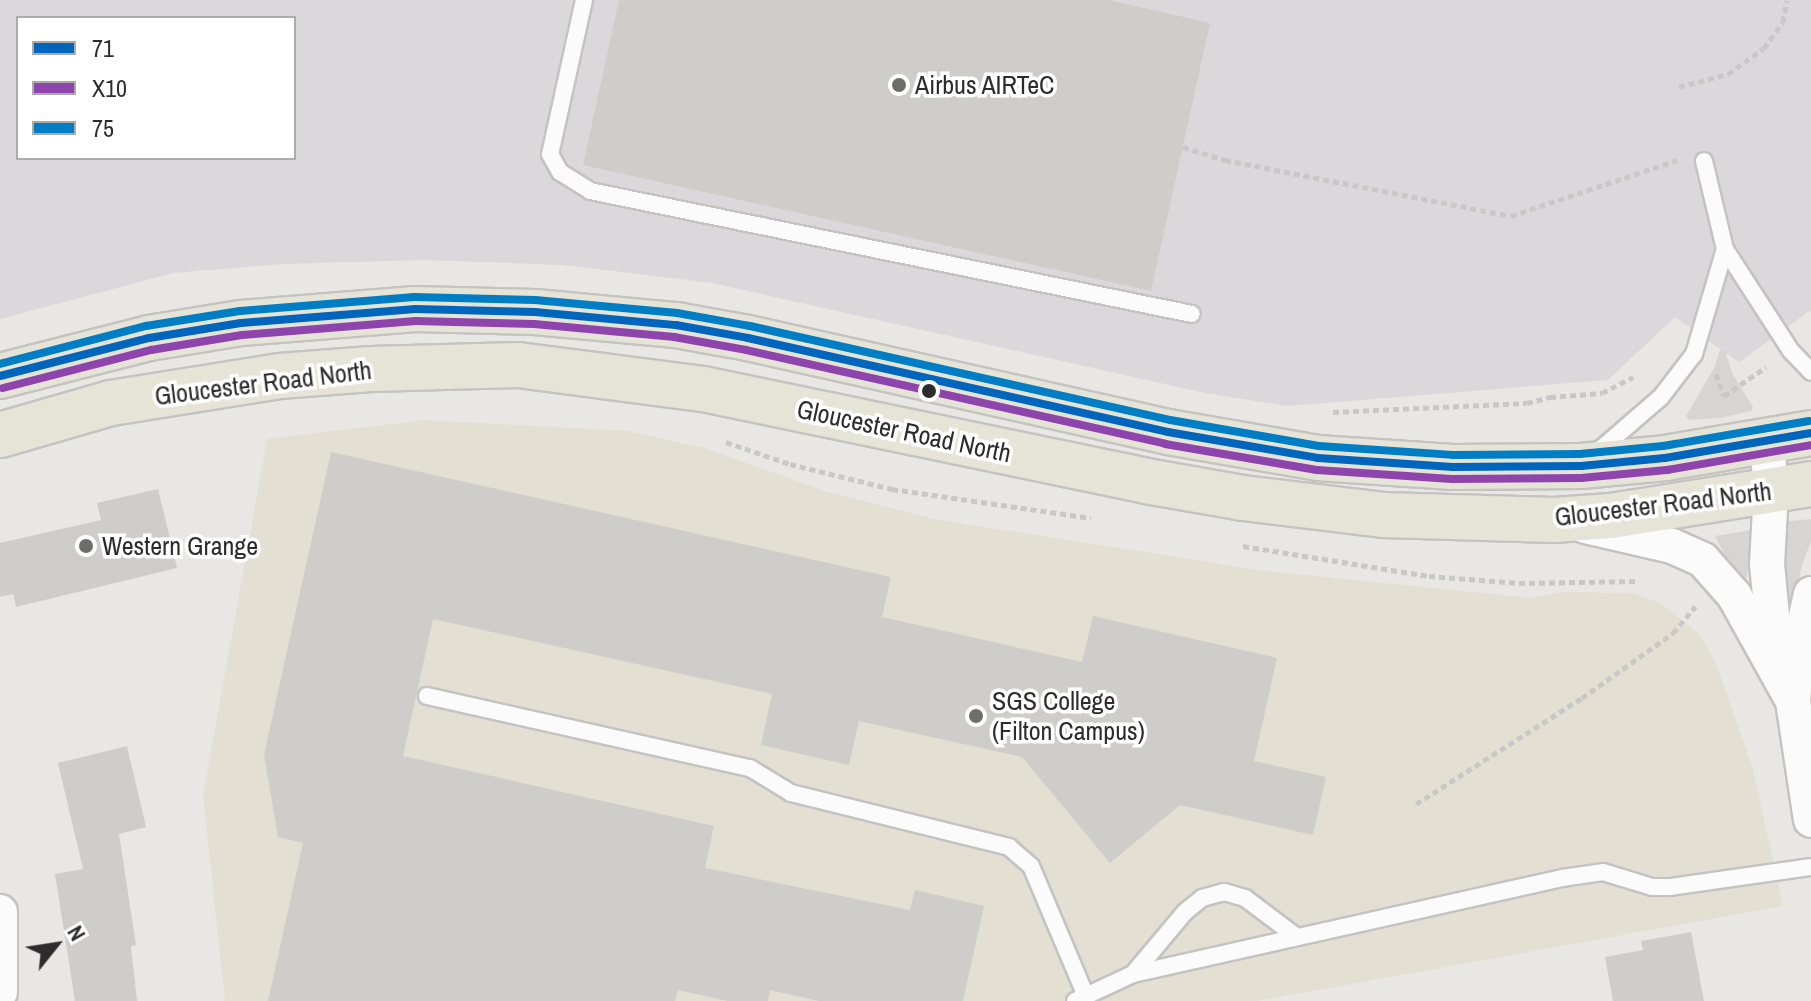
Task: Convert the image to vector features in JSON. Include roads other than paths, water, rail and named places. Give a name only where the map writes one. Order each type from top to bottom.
[{"type":"main road","name":"Gloucester Road North","points":[[0,376],[120,344],[241,323],[415,309],[535,312],[676,325],[748,338],[1168,432],[1318,458],[1453,467],[1581,466],[1665,458],[1811,433]]},
{"type":"main road","name":"Gloucester Road North","points":[[0,435],[111,403],[280,376],[371,369],[518,365],[703,389],[1243,498],[1383,515],[1554,520],[1611,516],[1791,487]]},
{"type":"street","points":[[1767,442],[1791,487],[1767,564],[1811,820]]},
{"type":"street","points":[[1554,520],[1672,546],[1703,560],[1734,595],[1786,688]]},
{"type":"street","points":[[1786,688],[1797,657],[1811,594]]},
{"type":"street","points":[[0,912],[0,992]]},
{"type":"lane","points":[[584,0],[550,154],[560,172],[590,191],[1192,314]]},
{"type":"lane","points":[[1704,161],[1725,249],[1791,351],[1811,372]]},
{"type":"lane","points":[[1581,466],[1661,397],[1694,354],[1725,249]]},
{"type":"lane","points":[[427,696],[750,768],[791,793],[1009,847],[1031,866],[1080,998],[1133,974],[1591,873],[1603,872],[1652,887],[1670,887],[1811,867]]},
{"type":"lane","points":[[1133,974],[1185,912],[1202,898],[1224,892],[1245,898],[1297,937]]},
{"type":"place","name":"Airbus AIRTeC","points":[[899,85]]},
{"type":"place","name":"Western Grange","points":[[86,546]]},
{"type":"place","name":"SGS College (Filton Campus)","points":[[976,716]]}]
